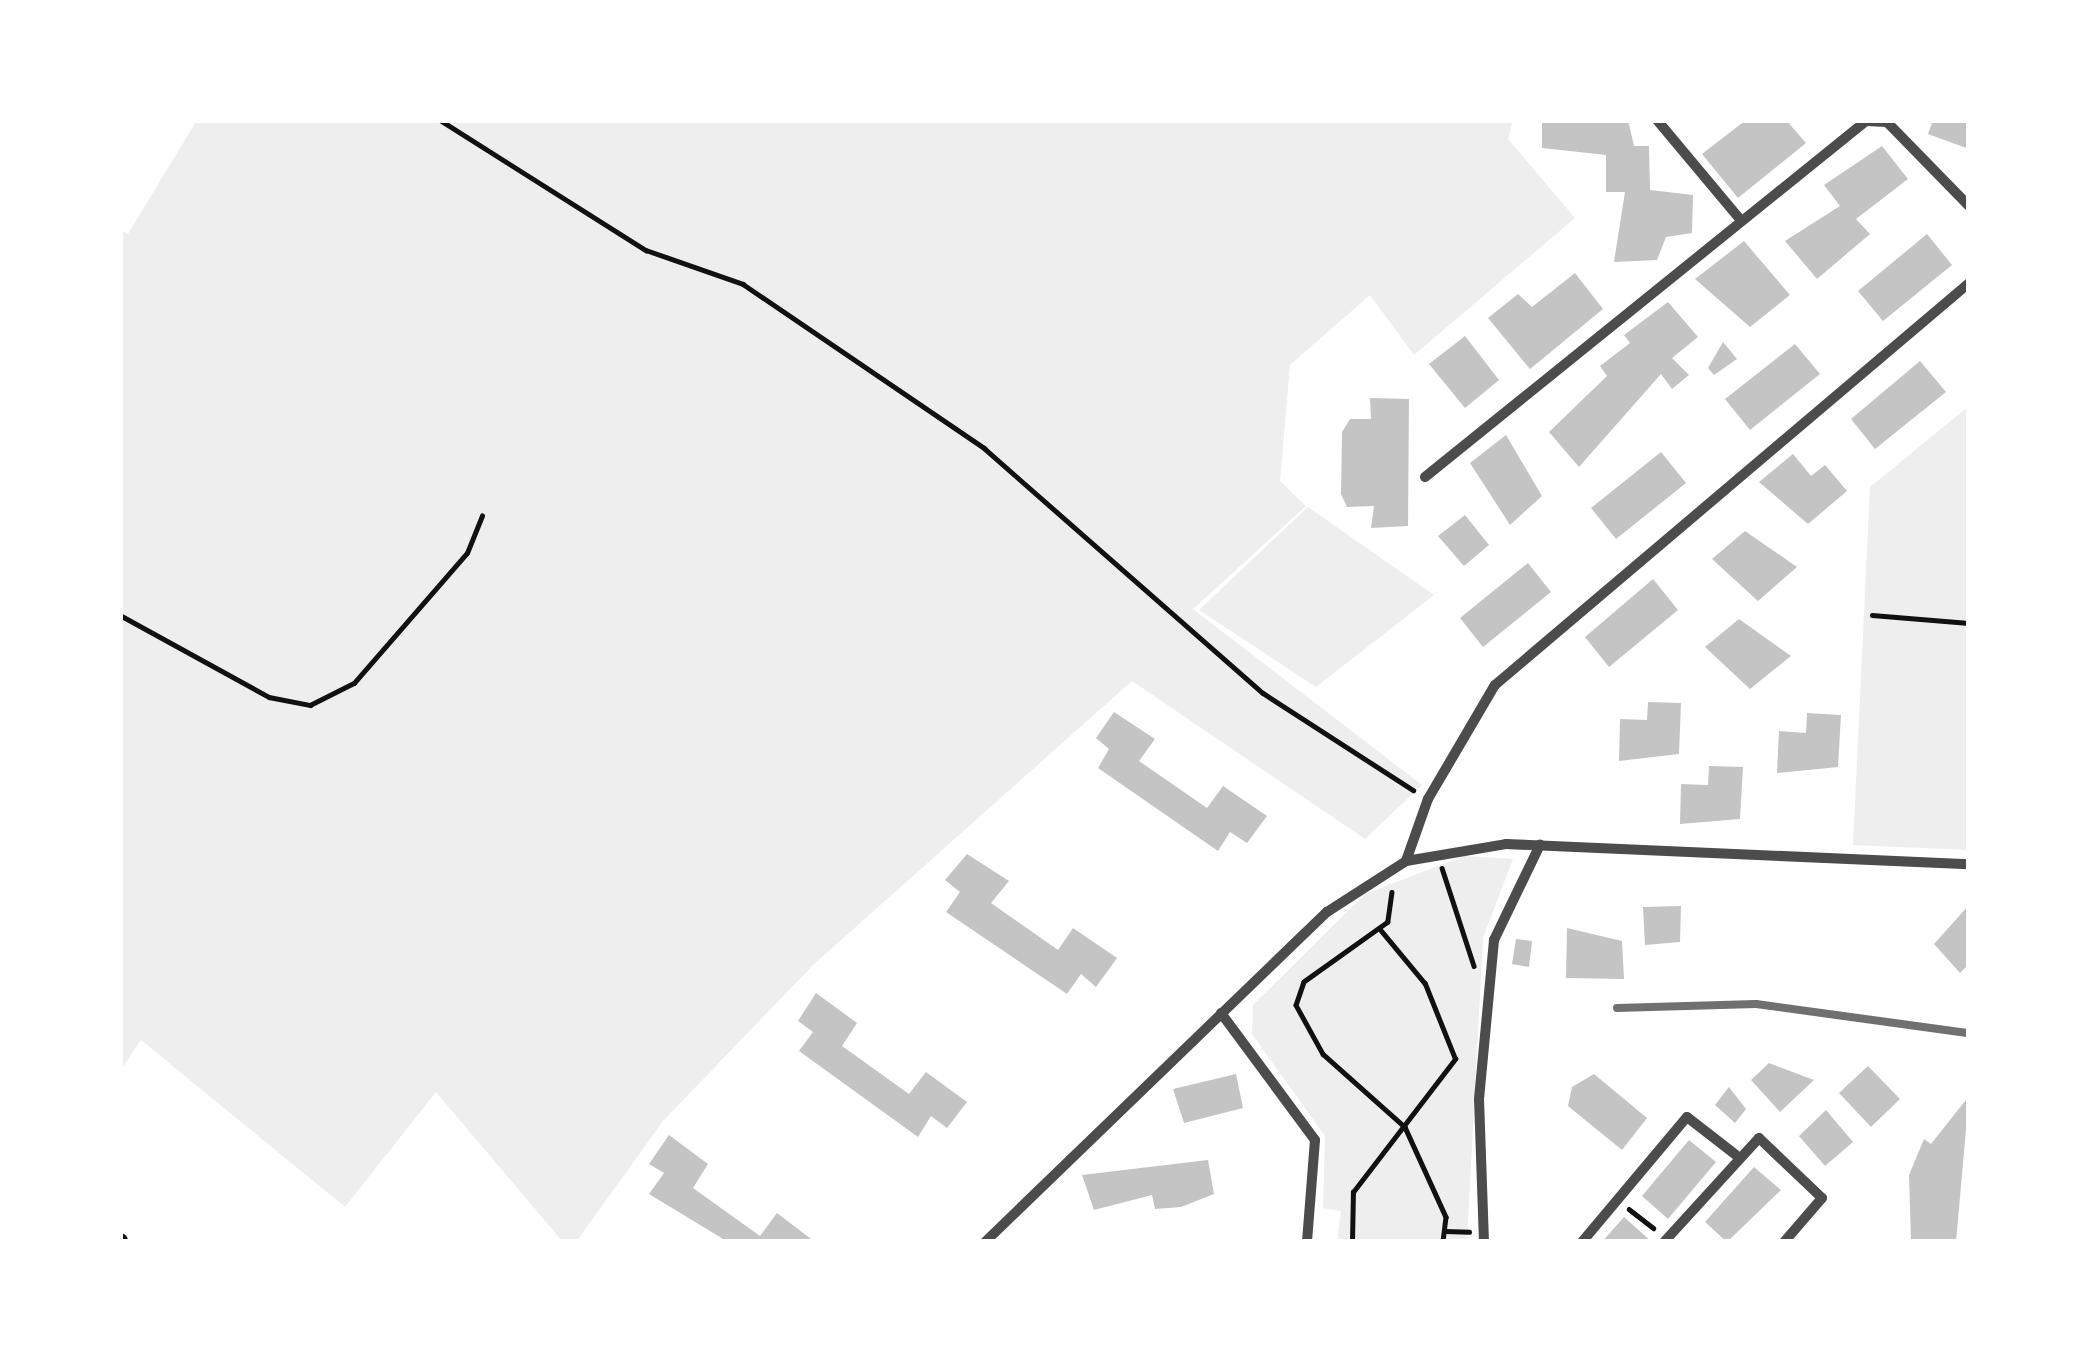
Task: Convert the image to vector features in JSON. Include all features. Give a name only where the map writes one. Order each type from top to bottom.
[{"type":"street","points":[[1657,120],[1738,217]]},
{"type":"street","points":[[1425,477],[1738,217],[1866,121],[1887,122],[1969,206]]},
{"type":"street","points":[[1406,861],[1428,799],[1495,685],[1557,625],[1969,283]]},
{"type":"street","points":[[1484,1238],[1487,992],[1504,907],[1540,845]]},
{"type":"street","points":[[986,1242],[1221,1013],[1389,869],[1406,861],[1438,851],[1540,845],[1969,864]]},
{"type":"street","points":[[1221,1013],[1315,1140],[1307,1242]]},
{"type":"street","points":[[1582,1242],[1687,1117],[1736,1155]]},
{"type":"street","points":[[1665,1241],[1736,1155],[1759,1138],[1822,1198],[1784,1242]]},
{"type":"path","points":[[440,120],[646,250],[743,284],[983,448],[1252,683],[1428,799]]},
{"type":"path","points":[[120,615],[269,697],[310,705],[354,683],[467,553],[482,516]]},
{"type":"path","points":[[1872,615],[1969,623]]},
{"type":"path","points":[[1438,851],[1487,992]]},
{"type":"path","points":[[1389,869],[1380,929],[1304,982],[1296,1005],[1323,1054],[1405,1127],[1444,1231],[1442,1242]]},
{"type":"path","points":[[1352,1242],[1353,1192],[1455,1059],[1425,984],[1380,929]]},
{"type":"path","points":[[1618,1198],[1665,1241]]},
{"type":"path","points":[[1444,1231],[1484,1238]]},
{"type":"shaded area","points":[[197,120],[1513,120],[1508,139],[1575,218],[1414,355],[1370,295],[1290,365],[1280,481],[1306,506],[1193,609],[1422,785],[1365,839],[1132,681],[813,965],[663,1121],[576,1242],[563,1242],[436,1092],[345,1207],[141,1040],[120,1071],[120,230],[128,234]]},
{"type":"shaded area","points":[[1969,406],[1969,850],[1853,845],[1870,487]]},
{"type":"shaded area","points":[[1308,507],[1434,595],[1316,687],[1199,610]]},
{"type":"shaded area","points":[[1464,856],[1513,859],[1483,938],[1467,1242],[1337,1242],[1341,1211],[1323,1208],[1325,1136],[1252,1034],[1253,1005],[1365,894]]},
{"type":"building","points":[[1542,120],[1628,120],[1634,146],[1649,146],[1650,190],[1693,195],[1692,233],[1666,237],[1657,260],[1614,262],[1625,192],[1606,192],[1606,155],[1542,148]]},
{"type":"building","points":[[1746,120],[1786,120],[1806,143],[1738,198],[1702,154]]},
{"type":"building","points":[[1933,120],[1969,120],[1969,149],[1928,134]]},
{"type":"building","points":[[1882,146],[1908,179],[1856,219],[1870,234],[1817,279],[1785,241],[1840,206],[1824,185]]},
{"type":"building","points":[[1927,234],[1952,265],[1883,321],[1858,291]]},
{"type":"building","points":[[1744,241],[1790,295],[1750,327],[1695,279]]},
{"type":"building","points":[[1575,273],[1603,309],[1530,369],[1488,318],[1518,294],[1532,307]]},
{"type":"building","points":[[1668,302],[1698,337],[1672,358],[1689,375],[1672,389],[1661,374],[1579,467],[1549,432],[1607,376],[1600,366],[1630,343],[1624,335]]},
{"type":"building","points":[[1465,336],[1499,380],[1465,408],[1429,364]]},
{"type":"building","points":[[1723,342],[1737,359],[1714,375],[1708,368]]},
{"type":"building","points":[[1795,344],[1820,374],[1750,430],[1725,399]]},
{"type":"building","points":[[1920,361],[1946,392],[1875,449],[1851,419]]},
{"type":"building","points":[[1370,398],[1409,399],[1408,526],[1371,528],[1374,506],[1347,507],[1341,494],[1342,432],[1350,419],[1371,419]]},
{"type":"building","points":[[1506,435],[1542,496],[1510,525],[1470,463]]},
{"type":"building","points":[[1661,452],[1686,483],[1616,539],[1591,508]]},
{"type":"building","points":[[1793,454],[1811,476],[1825,465],[1847,491],[1808,524],[1759,482]]},
{"type":"building","points":[[1465,515],[1489,545],[1464,566],[1438,536]]},
{"type":"building","points":[[1745,531],[1797,567],[1758,601],[1712,559]]},
{"type":"building","points":[[1528,563],[1551,592],[1483,647],[1460,618]]},
{"type":"building","points":[[1653,579],[1678,610],[1609,667],[1585,637]]},
{"type":"building","points":[[1739,619],[1791,656],[1750,689],[1705,647]]},
{"type":"building","points":[[1648,702],[1681,703],[1679,754],[1619,761],[1620,719],[1647,720]]},
{"type":"building","points":[[1114,712],[1155,739],[1139,761],[1207,808],[1223,786],[1267,816],[1247,843],[1230,832],[1218,851],[1098,768],[1109,749],[1096,738]]},
{"type":"building","points":[[1807,713],[1841,715],[1838,767],[1777,773],[1779,731],[1806,733]]},
{"type":"building","points":[[1709,766],[1743,767],[1740,819],[1680,824],[1681,784],[1708,785]]},
{"type":"building","points":[[967,854],[1009,881],[991,903],[1058,950],[1073,928],[1117,958],[1096,987],[1081,974],[1067,994],[946,912],[960,892],[945,880]]},
{"type":"building","points":[[1969,905],[1969,964],[1960,973],[1934,944]]},
{"type":"building","points":[[1681,906],[1680,942],[1645,945],[1643,907]]},
{"type":"building","points":[[1567,928],[1622,941],[1624,979],[1566,978]]},
{"type":"building","points":[[1516,939],[1532,941],[1529,967],[1512,964]]},
{"type":"building","points":[[816,993],[857,1023],[842,1046],[909,1094],[926,1072],[967,1102],[947,1128],[931,1116],[918,1137],[799,1051],[813,1032],[798,1021]]},
{"type":"building","points":[[1769,1063],[1814,1080],[1780,1112],[1751,1080]]},
{"type":"building","points":[[1868,1066],[1900,1099],[1871,1127],[1839,1093]]},
{"type":"building","points":[[1236,1074],[1243,1108],[1184,1123],[1173,1089]]},
{"type":"building","points":[[1594,1074],[1647,1118],[1622,1150],[1568,1106],[1572,1087]]},
{"type":"building","points":[[1729,1087],[1746,1109],[1735,1123],[1715,1105]]},
{"type":"building","points":[[1969,1096],[1956,1242],[1911,1242],[1909,1175],[1924,1139],[1931,1144]]},
{"type":"building","points":[[1826,1110],[1853,1142],[1825,1166],[1799,1136]]},
{"type":"building","points":[[669,1135],[708,1164],[693,1188],[760,1236],[777,1213],[815,1242],[728,1242],[649,1194],[664,1173],[649,1164]]},
{"type":"building","points":[[1689,1140],[1716,1162],[1668,1219],[1642,1196]]},
{"type":"building","points":[[1208,1160],[1214,1194],[1181,1207],[1155,1209],[1152,1195],[1094,1210],[1082,1175]]},
{"type":"building","points":[[1754,1167],[1781,1190],[1727,1242],[1705,1222]]},
{"type":"building","points":[[1624,1217],[1652,1242],[1602,1242]]},
{"type":"railway","points":[[1617,1008],[1756,1004],[1969,1033]]}]
